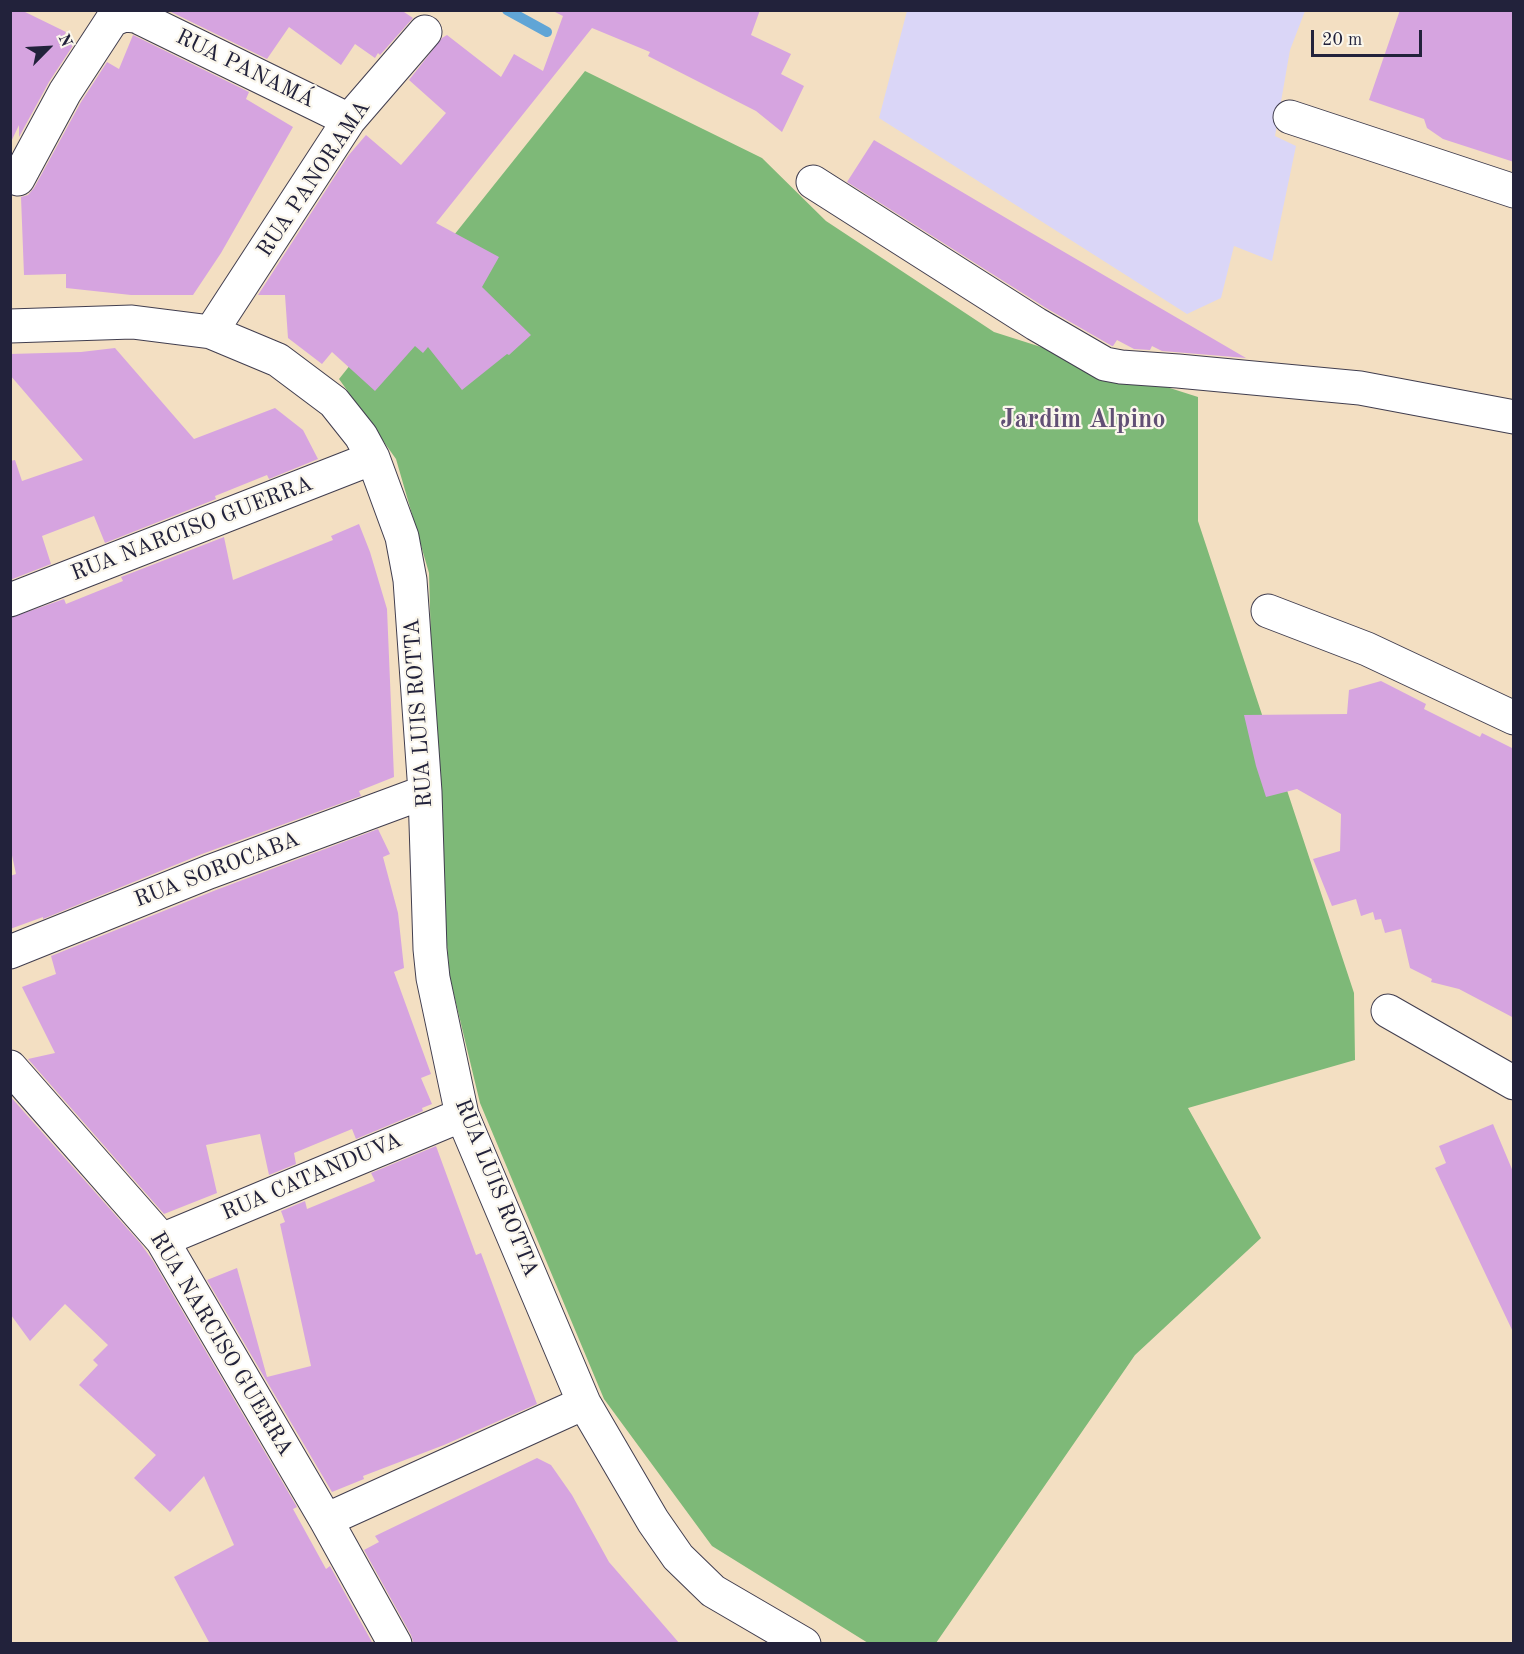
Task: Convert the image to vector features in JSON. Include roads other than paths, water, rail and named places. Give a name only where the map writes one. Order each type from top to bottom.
[{"type":"street","name":"RUA PANAMÁ","points":[[18,179],[65,92],[112,20],[124,15],[136,16],[349,120]]},
{"type":"street","name":"RUA PANORAMA","points":[[211,332],[349,120],[425,32]]},
{"type":"street","points":[[1290,117],[1514,191]]},
{"type":"street","points":[[813,182],[1036,324],[1105,364],[1360,388],[1514,417]]},
{"type":"street","name":"RUA LUIS ROTTA","points":[[10,326],[132,322],[211,332],[278,360],[334,402],[361,436],[373,458],[402,537],[410,580],[425,792],[430,950],[433,978],[462,1115],[584,1403],[653,1521],[678,1557],[713,1591],[804,1644]]},
{"type":"street","name":"RUA NARCISO GUERRA","points":[[10,600],[373,458]]},
{"type":"street","points":[[1268,611],[1367,649],[1514,718]]},
{"type":"street","name":"RUA SOROCABA","points":[[10,952],[209,872],[425,792]]},
{"type":"street","points":[[1388,1011],[1514,1083]]},
{"type":"street","name":"RUA NARCISO GUERRA","points":[[10,1067],[162,1240],[326,1520],[394,1644]]},
{"type":"street","name":"RUA CATANDUVA","points":[[162,1240],[462,1115]]},
{"type":"street","points":[[326,1520],[584,1403]]},
{"type":"waterway","points":[[507,10],[547,32]]},
{"type":"district","name":"Jardim Alpino","points":[[1083,420]]}]
